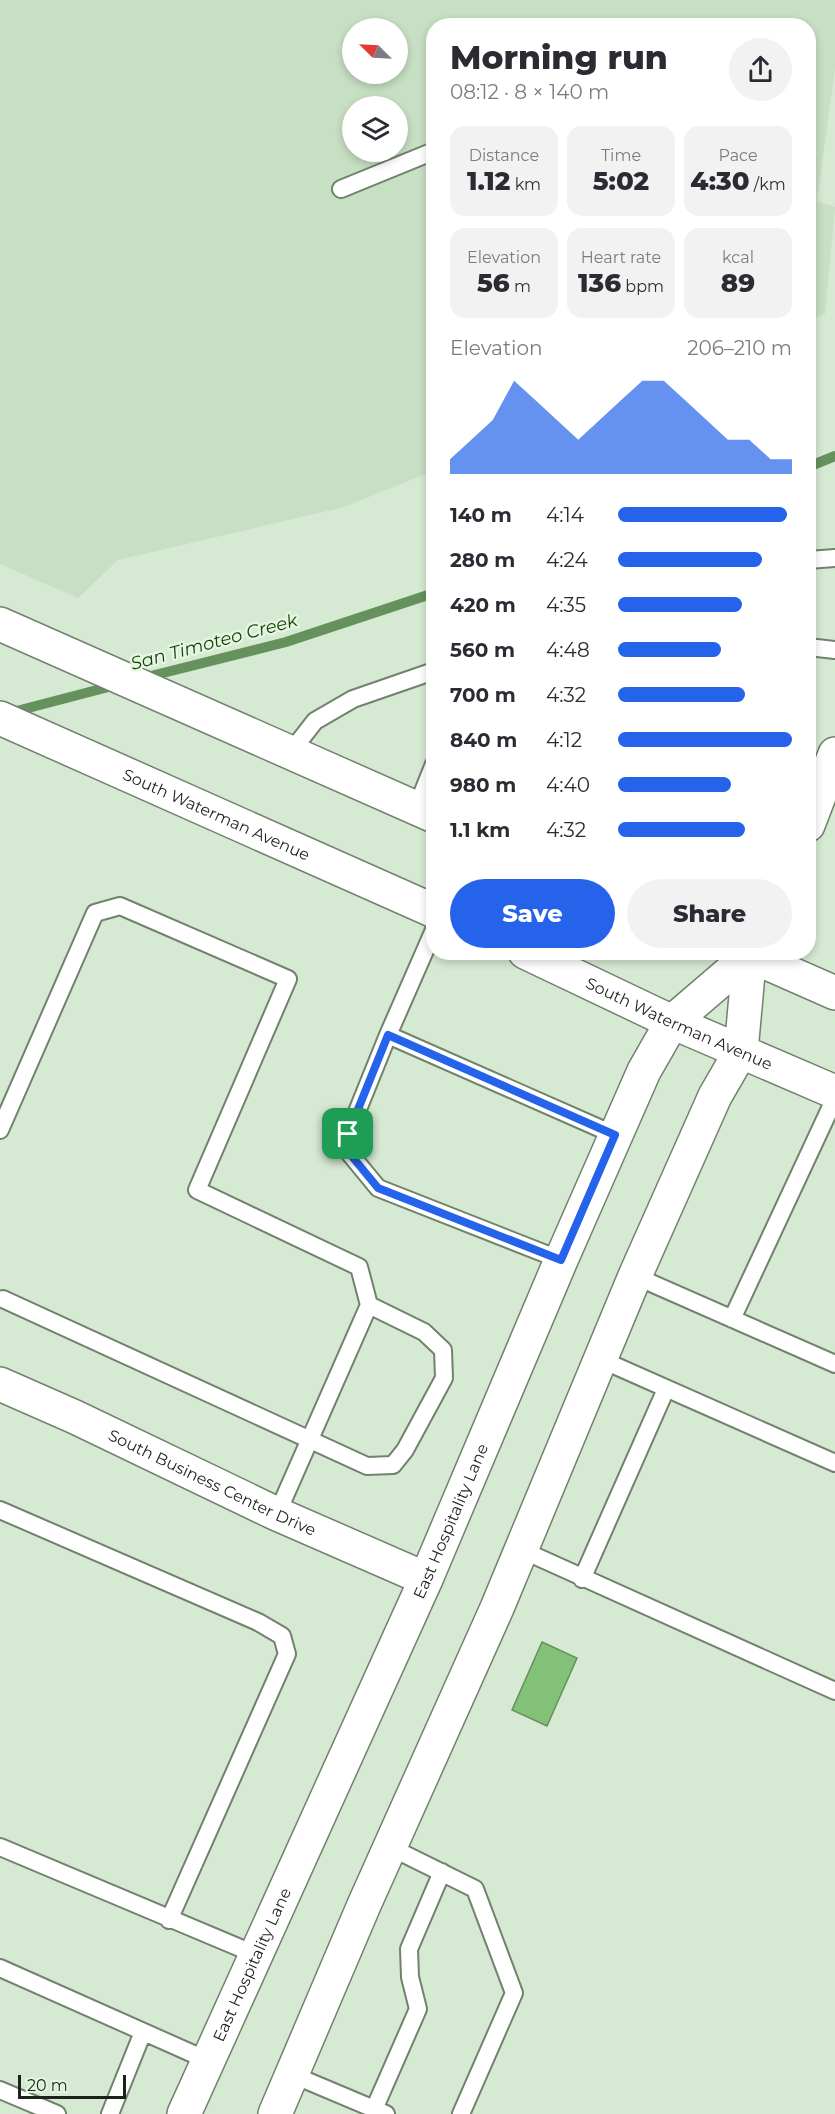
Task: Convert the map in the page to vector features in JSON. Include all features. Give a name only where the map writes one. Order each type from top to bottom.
[{"type":"main road","points":[[0,624],[425,812]]},
{"type":"main road","name":"South Waterman Avenue","points":[[0,718],[426,907]]},
{"type":"main road","points":[[816,804],[835,754]]},
{"type":"main road","name":"South Waterman Avenue","points":[[542,960],[672,1022],[835,1092]]},
{"type":"main road","name":"East Hospitality Lane","points":[[184,2114],[426,1579],[644,1071],[672,1022],[740,960]]},
{"type":"main road","points":[[275,2114],[522,1550],[635,1276],[715,1096],[741,1051],[747,960]]},
{"type":"main road","points":[[761,960],[835,993]]},
{"type":"main road","name":"South Business Center Drive","points":[[0,1384],[75,1417],[277,1514],[426,1579]]},
{"type":"lane","points":[[340,189],[426,154]]},
{"type":"lane","points":[[816,559],[835,558]]},
{"type":"lane","points":[[816,648],[835,650]]},
{"type":"lane","points":[[290,753],[315,720],[353,699],[426,674]]},
{"type":"lane","points":[[0,1130],[95,914],[120,906],[288,978],[196,1190],[359,1268],[369,1305],[312,1441],[277,1514]]},
{"type":"lane","points":[[426,948],[348,1134],[350,1154],[378,1188],[561,1260]]},
{"type":"lane","points":[[388,1035],[615,1135]]},
{"type":"lane","points":[[732,1319],[835,1098]]},
{"type":"lane","points":[[635,1276],[835,1364]]},
{"type":"lane","points":[[1,1301],[367,1466],[393,1465],[405,1450],[444,1378],[443,1350],[424,1332],[369,1305]]},
{"type":"lane","points":[[600,1359],[835,1462]]},
{"type":"lane","points":[[582,1579],[666,1389]]},
{"type":"lane","points":[[0,1510],[258,1622],[282,1636],[287,1654],[169,1920]]},
{"type":"lane","points":[[522,1550],[835,1691]]},
{"type":"lane","points":[[0,1847],[169,1920],[257,1955]]},
{"type":"lane","points":[[390,1847],[475,1889],[514,1993],[461,2114]]},
{"type":"lane","points":[[291,2074],[377,2112],[418,2009],[410,1977],[409,1949],[442,1872]]},
{"type":"lane","points":[[0,1968],[208,2061]]},
{"type":"lane","points":[[110,2114],[143,2032]]},
{"type":"lane","points":[[0,2090],[57,2114]]},
{"type":"shaded area","points":[[0,0],[835,0],[835,68],[817,201],[835,207],[825,314],[816,318],[816,18],[426,18],[426,474],[344,507],[118,560],[78,598],[0,564]]},
{"type":"shaded area","points":[[542,1642],[577,1658],[547,1726],[512,1710]]},
{"type":"waterway","name":"San Timoteo Creek","points":[[816,464],[835,456]]},
{"type":"waterway","name":"San Timoteo Creek","points":[[143,678],[286,642],[426,596]]},
{"type":"waterway","name":"San Timoteo Creek","points":[[9,713],[116,685]]},
{"type":"route","points":[[388,1035],[615,1135],[561,1260],[378,1188],[350,1154],[348,1134],[388,1035]]}]
